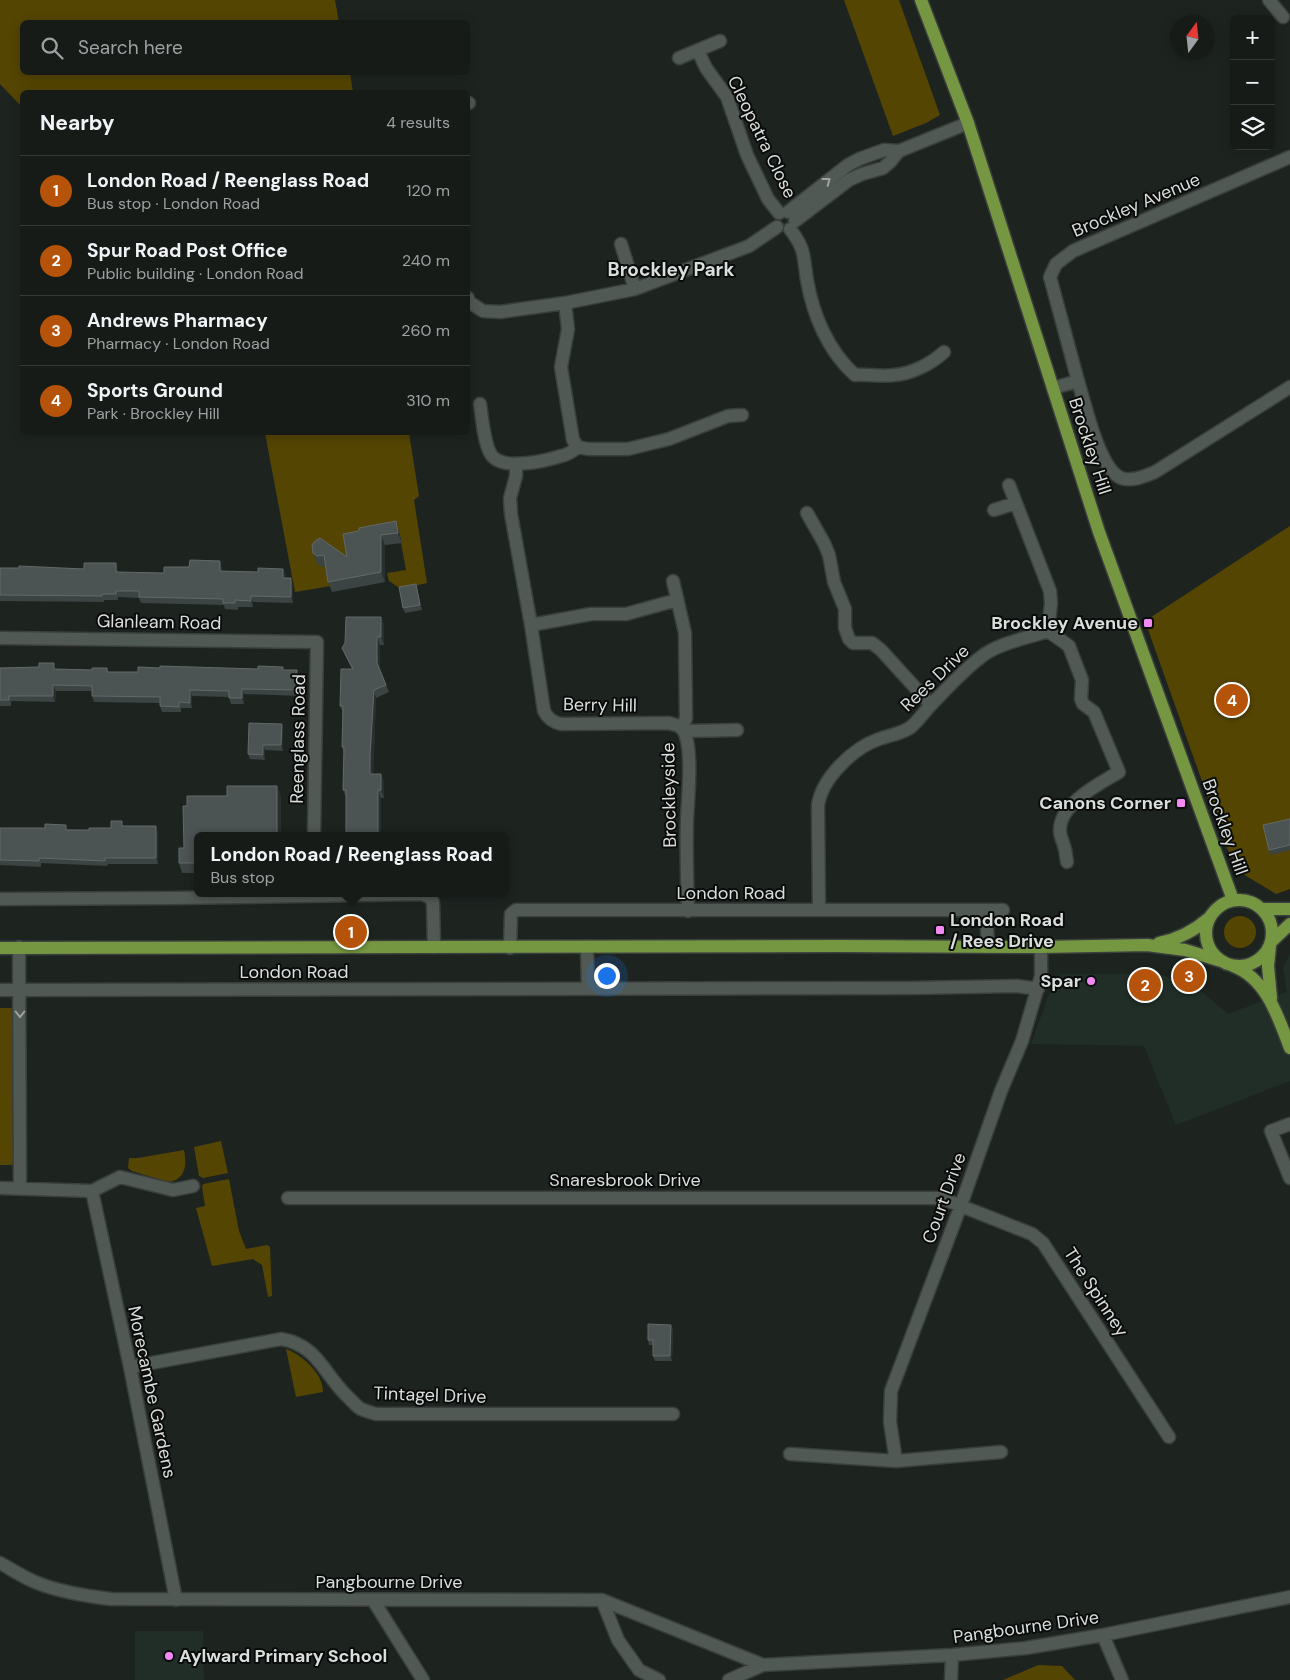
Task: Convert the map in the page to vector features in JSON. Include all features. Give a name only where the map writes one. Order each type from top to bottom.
[{"type":"main road","name":"Brockley Hill","points":[[921,0],[968,124],[1099,532],[1233,900]]},
{"type":"main road","points":[[1272,1003],[1252,976],[1244,970],[1226,963],[1210,950],[1206,939],[1206,931],[1209,918],[1216,908],[1233,900],[1252,902],[1264,909],[1270,919],[1272,926],[1268,972],[1272,1003],[1290,1048]]},
{"type":"main road","points":[[1264,909],[1290,909]]},
{"type":"main road","name":"London Road","points":[[0,948],[1041,947],[1147,945],[1171,941],[1183,936],[1193,931],[1209,918]]},
{"type":"main road","points":[[1226,963],[1242,966],[1260,959],[1290,924]]},
{"type":"main road","name":"London Road","points":[[1147,945],[1185,950],[1226,963]]},
{"type":"street","points":[[1269,0],[1283,17]]},
{"type":"street","points":[[679,58],[720,41]]},
{"type":"street","name":"Cleopatra Close","points":[[698,51],[706,68],[727,97],[747,155],[768,199],[788,219],[800,242],[813,305],[822,328],[845,366],[855,375],[893,376],[904,374],[935,360],[944,352]]},
{"type":"street","points":[[470,300],[483,311],[491,312],[565,303],[635,289],[749,246],[777,227],[782,230],[788,219],[848,165],[884,150],[899,151],[968,124]]},
{"type":"street","name":"Brockley Avenue","points":[[1290,157],[1073,251],[1056,264],[1050,277],[1098,447],[1109,470],[1122,478],[1137,478],[1155,472],[1290,387]]},
{"type":"street","points":[[621,244],[635,289]]},
{"type":"street","points":[[565,303],[568,329],[561,367],[574,440],[578,447]]},
{"type":"street","points":[[1053,388],[1078,381]]},
{"type":"street","points":[[480,404],[489,451],[498,461],[505,464],[516,464],[562,456],[578,447],[588,449],[628,449],[669,439],[728,416],[742,415]]},
{"type":"street","name":"Berry Hill","points":[[516,464],[516,476],[510,498],[511,514],[544,711],[551,720],[561,724],[669,723],[683,730]]},
{"type":"street","points":[[1009,486],[1050,591],[1052,603],[1048,631],[1069,646],[1082,680],[1081,699],[1094,712],[1119,772],[1085,793],[1064,816],[1060,830],[1067,862]]},
{"type":"street","points":[[994,510],[1016,503]]},
{"type":"street","points":[[807,513],[829,555],[834,582],[845,609],[845,628],[849,639],[853,642],[872,643],[881,650],[931,705]]},
{"type":"street","points":[[673,581],[685,633],[686,718],[683,730]]},
{"type":"street","points":[[531,625],[590,614],[626,614],[677,600]]},
{"type":"street","name":"Rees Drive","points":[[819,910],[818,806],[822,788],[848,758],[864,746],[908,729],[981,657],[993,649],[1048,631]]},
{"type":"street","name":"Glanleam Road","points":[[0,638],[317,642]]},
{"type":"street","name":"Reenglass Road","points":[[314,832],[317,642]]},
{"type":"street","name":"Brockleyside","points":[[688,911],[687,821],[689,775],[687,739],[683,730],[737,730]]},
{"type":"street","points":[[0,899],[194,897]]},
{"type":"street","points":[[430,897],[434,902],[434,947]]},
{"type":"street","name":"London Road","points":[[510,948],[511,914],[516,910],[1004,910]]},
{"type":"street","points":[[986,910],[988,946]]},
{"type":"street","points":[[19,947],[20,1189]]},
{"type":"street","name":"Court Drive","points":[[896,1461],[890,1422],[892,1391],[961,1206],[1001,1090],[1022,1041],[1041,976],[1041,947]]},
{"type":"street","points":[[587,948],[588,988]]},
{"type":"street","name":"London Road","points":[[0,990],[1017,986],[1038,989]]},
{"type":"street","points":[[1290,1124],[1271,1131],[1290,1178]]},
{"type":"street","points":[[0,1188],[92,1191],[120,1177],[164,1189],[173,1190],[193,1186]]},
{"type":"street","name":"Morecambe Gardens","points":[[92,1191],[130,1367],[176,1600]]},
{"type":"street","name":"Snaresbrook Drive","points":[[288,1198],[941,1198],[961,1206]]},
{"type":"street","name":"The Spinney","points":[[961,1206],[1032,1234],[1043,1243],[1168,1437]]},
{"type":"street","name":"Tintagel Drive","points":[[130,1367],[281,1339],[305,1346],[312,1352],[341,1391],[360,1409],[376,1414],[673,1414]]},
{"type":"street","points":[[790,1454],[896,1461],[1001,1452]]},
{"type":"street","name":"Pangbourne Drive","points":[[0,1563],[33,1581],[55,1589],[83,1596],[111,1599],[602,1600],[763,1665]]},
{"type":"street","name":"Pangbourne Drive","points":[[729,1680],[763,1665],[952,1656],[1026,1648],[1103,1635],[1290,1597]]},
{"type":"street","points":[[373,1600],[423,1680]]},
{"type":"street","points":[[602,1600],[618,1640],[639,1670],[659,1680]]},
{"type":"street","points":[[1103,1635],[1122,1680]]},
{"type":"street","points":[[951,1680],[952,1656]]},
{"type":"shaded area","points":[[0,0],[335,0],[339,20],[20,20],[20,75],[350,75],[353,90],[20,90],[20,105],[0,84]]},
{"type":"shaded area","points":[[844,0],[899,0],[940,115],[926,123],[893,136]]},
{"type":"shaded area","points":[[265,435],[409,435],[419,496],[414,500],[427,583],[401,589],[389,581],[387,573],[406,570],[399,532],[349,557],[327,565],[331,586],[295,592]]},
{"type":"shaded area","points":[[1290,526],[1290,889],[1276,894],[1243,874],[1228,850],[1145,621]]},
{"type":"shaded area","points":[[1240,916],[1251,921],[1256,932],[1251,943],[1240,948],[1229,943],[1224,932],[1229,921]]},
{"type":"shaded area","points":[[1290,954],[1290,1081],[1176,1125],[1144,1046],[1031,1044],[1053,983],[1062,974],[1159,974],[1198,988],[1228,1014],[1287,992],[1283,968]]},
{"type":"shaded area","points":[[0,1008],[12,1008],[13,1165],[0,1165]]},
{"type":"shaded area","points":[[221,1141],[228,1173],[203,1178],[199,1176],[194,1147]]},
{"type":"shaded area","points":[[184,1150],[184,1170],[182,1175],[174,1181],[168,1182],[132,1171],[128,1168],[129,1158]]},
{"type":"shaded area","points":[[229,1179],[239,1231],[246,1249],[267,1245],[270,1247],[272,1296],[268,1297],[262,1265],[253,1259],[212,1266],[196,1208],[205,1206],[203,1184]]},
{"type":"shaded area","points":[[286,1349],[305,1360],[316,1372],[323,1392],[296,1397]]},
{"type":"shaded area","name":"Aylward Primary School","points":[[135,1631],[203,1631],[204,1680],[135,1680]]},
{"type":"shaded area","points":[[1038,1665],[1062,1666],[1075,1680],[1003,1680]]},
{"type":"building","points":[[396,521],[398,533],[381,535],[381,572],[328,582],[324,555],[317,556],[313,553],[312,545],[315,541],[320,538],[347,557],[343,534],[359,531],[359,528]]},
{"type":"building","points":[[190,560],[220,561],[220,571],[258,572],[258,568],[283,569],[283,578],[291,578],[291,597],[251,596],[251,601],[235,600],[235,603],[223,603],[223,599],[139,597],[139,591],[116,591],[116,594],[102,594],[102,596],[0,595],[0,568],[19,568],[19,566],[84,569],[84,563],[116,563],[116,572],[164,573],[164,567],[189,567]]},
{"type":"building","points":[[416,584],[420,605],[403,608],[399,587]]},
{"type":"building","points":[[346,617],[381,617],[381,637],[377,637],[377,663],[386,685],[374,690],[370,754],[370,774],[381,774],[381,790],[378,790],[378,832],[346,832],[346,790],[343,790],[343,706],[340,706],[341,669],[353,669],[342,648],[345,643]]},
{"type":"building","points":[[39,663],[54,663],[54,669],[92,670],[92,668],[107,668],[107,672],[138,672],[138,667],[160,668],[160,666],[258,669],[258,666],[283,667],[283,670],[297,670],[297,690],[242,689],[242,698],[229,698],[229,691],[190,690],[190,703],[179,702],[179,707],[160,706],[160,697],[92,696],[92,686],[53,685],[53,696],[9,696],[9,700],[0,700],[0,668],[39,667]]},
{"type":"building","points":[[249,723],[282,724],[281,745],[263,745],[263,755],[248,754]]},
{"type":"building","points":[[227,786],[277,786],[277,832],[194,832],[194,863],[179,863],[179,848],[184,848],[183,806],[187,806],[187,796],[227,796]]},
{"type":"building","points":[[1290,819],[1290,845],[1269,850],[1263,825]]},
{"type":"building","points":[[111,821],[122,821],[122,826],[156,826],[156,858],[105,858],[105,861],[39,858],[39,861],[0,860],[0,828],[45,828],[45,824],[66,825],[66,830],[89,830],[89,828],[111,828]]},
{"type":"building","points":[[648,1324],[671,1325],[670,1356],[653,1356],[653,1340],[648,1340]]},
{"type":"place","name":"Brockley Avenue","points":[[1148,623]]},
{"type":"place","name":"Sports Ground","points":[[1232,700]]},
{"type":"place","name":"Canons Corner","points":[[1181,803]]},
{"type":"place","name":"London Road / Rees Drive","points":[[940,930]]},
{"type":"place","name":"London Road / Reenglass Road","points":[[351,932]]},
{"type":"place","name":"Andrews Pharmacy","points":[[1189,976]]},
{"type":"place","name":"Spar","points":[[1091,981]]},
{"type":"place","name":"Spur Road Post Office","points":[[1145,985]]},
{"type":"place","name":"Aylward Primary School","points":[[169,1656]]},
{"type":"district","name":"Brockley Park","points":[[671,269]]}]
